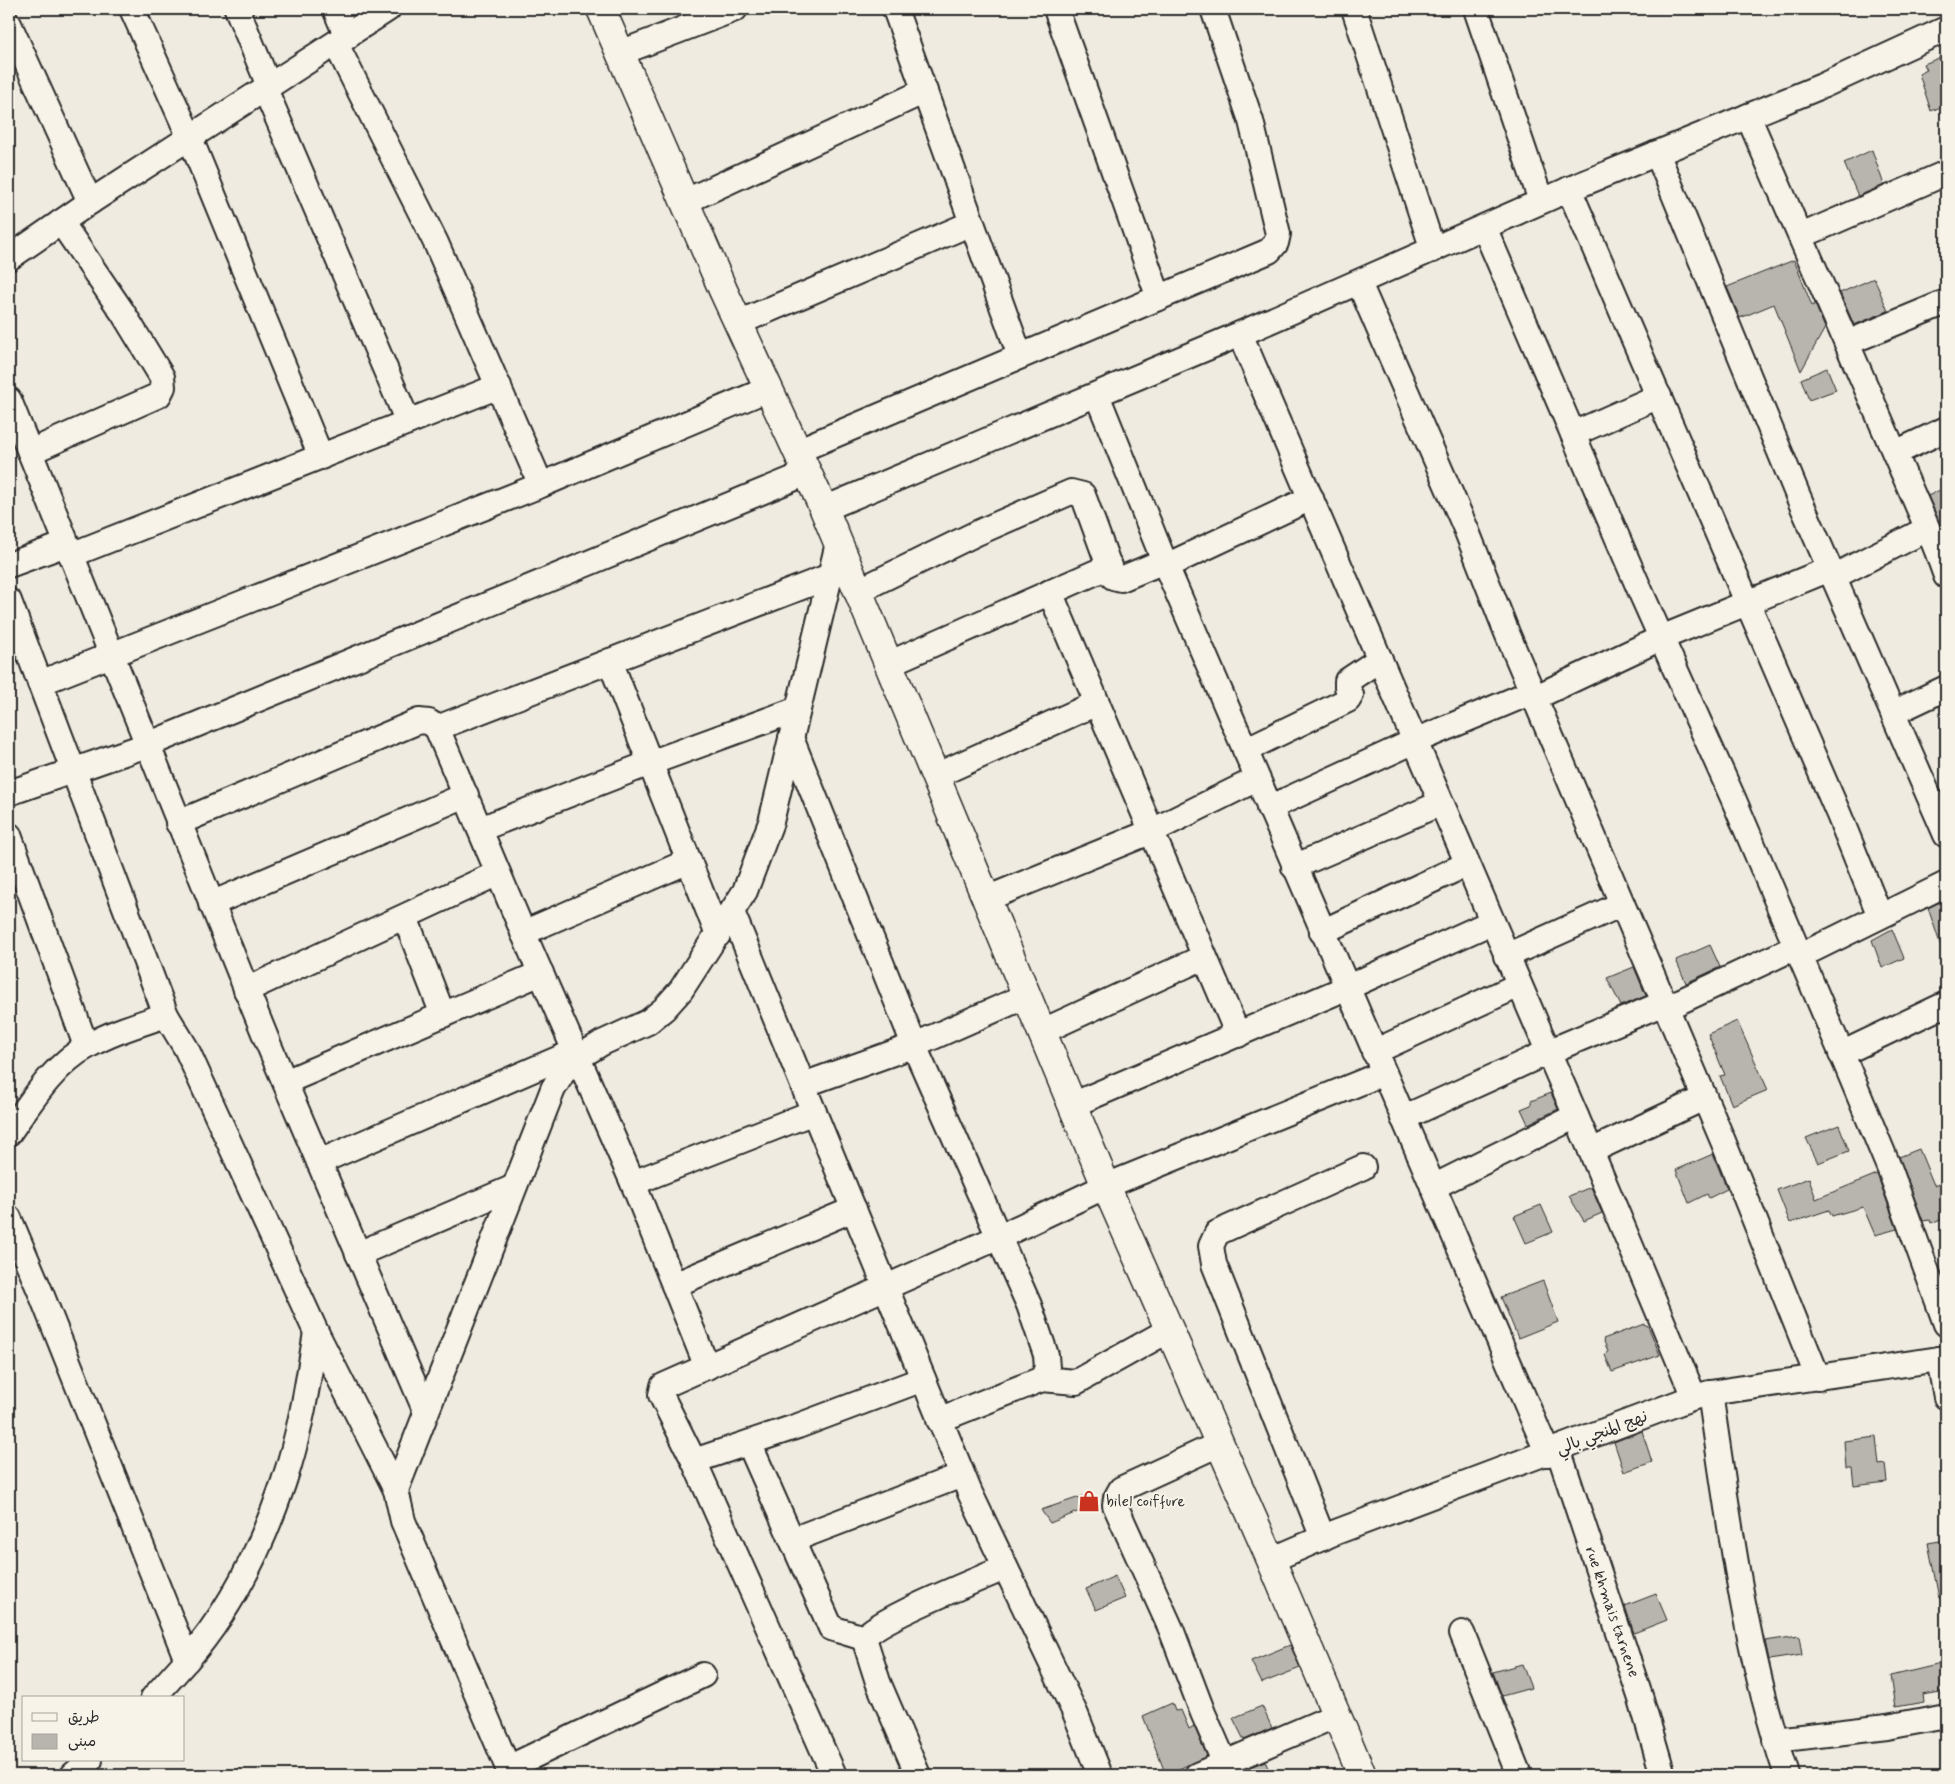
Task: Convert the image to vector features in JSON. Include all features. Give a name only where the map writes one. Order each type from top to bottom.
[{"type":"street","points":[[132,9],[190,138],[321,457]]},
{"type":"street","points":[[236,9],[267,88],[408,422]]},
{"type":"street","points":[[334,9],[341,40],[436,243],[541,486]]},
{"type":"street","points":[[9,258],[90,202],[388,9]]},
{"type":"street","points":[[601,9],[684,202],[824,509],[1106,1186],[1271,1560],[1362,1775]]},
{"type":"street","points":[[620,53],[735,9]]},
{"type":"street","points":[[895,9],[1020,356]]},
{"type":"street","points":[[1056,9],[1159,298]]},
{"type":"street","points":[[9,793],[147,745],[802,462],[1020,356],[1269,251],[1276,243],[1278,234],[1251,121],[1213,9]]},
{"type":"street","points":[[1354,9],[1433,250]]},
{"type":"street","points":[[1476,9],[1542,202]]},
{"type":"street","points":[[9,24],[90,202]]},
{"type":"street","points":[[824,509],[1359,283],[1570,189],[1822,86],[1946,30]]},
{"type":"street","points":[[684,202],[924,91]]},
{"type":"street","points":[[1748,116],[1895,453],[1936,540],[1946,576]]},
{"type":"street","points":[[1657,153],[1831,573],[1946,835]]},
{"type":"street","points":[[1801,236],[1946,173]]},
{"type":"street","points":[[1570,189],[1880,916]]},
{"type":"street","points":[[30,452],[160,395],[163,387],[162,377],[123,313],[61,222]]},
{"type":"street","points":[[738,323],[972,223]]},
{"type":"street","points":[[1484,227],[1661,638],[1733,798],[1890,1170],[1946,1324]]},
{"type":"street","points":[[1359,283],[1466,529],[1533,695],[1704,1098],[1818,1378]]},
{"type":"street","points":[[1847,343],[1946,302]]},
{"type":"street","points":[[1240,334],[1519,986],[1591,1151],[1702,1395],[1745,1616],[1775,1740],[1787,1775]]},
{"type":"street","points":[[9,565],[68,550],[321,457],[499,386]]},
{"type":"street","points":[[40,684],[541,486],[768,389]]},
{"type":"street","name":"rue khmais tarnene","points":[[1097,395],[1165,564],[1346,988],[1433,1187],[1553,1451],[1641,1698],[1663,1775]]},
{"type":"street","points":[[1573,434],[1659,396]]},
{"type":"street","points":[[9,400],[246,990],[426,1412]]},
{"type":"street","points":[[1895,453],[1946,429]]},
{"type":"street","points":[[858,591],[977,533],[1072,492],[1083,495],[1114,577],[1121,579],[1165,564],[1311,498]]},
{"type":"street","points":[[1269,808],[1415,741],[1533,695],[1661,638],[1748,603],[1831,573],[1936,540]]},
{"type":"street","points":[[318,1162],[577,1054],[648,1022],[664,1009],[681,990],[745,891],[760,854],[771,822],[838,543]]},
{"type":"street","points":[[888,664],[1110,566]]},
{"type":"street","points":[[438,728],[830,576]]},
{"type":"street","points":[[1050,592],[1150,832],[1238,1034]]},
{"type":"street","points":[[9,601],[166,1014],[186,1048],[316,1332],[396,1490],[404,1521],[509,1772],[703,1674]]},
{"type":"street","points":[[1245,750],[1348,700],[1351,695],[1347,687],[1347,681],[1351,676],[1380,659]]},
{"type":"street","points":[[610,662],[718,935]]},
{"type":"street","points":[[1893,714],[1946,688]]},
{"type":"street","points":[[935,776],[1097,704]]},
{"type":"street","points":[[480,830],[650,763],[798,709]]},
{"type":"street","points":[[178,823],[419,721],[429,722],[438,728],[523,933],[633,1183],[707,1367]]},
{"type":"street","points":[[791,738],[914,1045],[1029,1305],[1046,1355],[1047,1368],[1042,1379]]},
{"type":"street","points":[[986,899],[1150,832],[1257,780]]},
{"type":"street","points":[[212,904],[466,795]]},
{"type":"street","points":[[1294,867],[1441,802]]},
{"type":"street","points":[[9,835],[86,1046]]},
{"type":"street","points":[[523,933],[689,861]]},
{"type":"street","points":[[1322,932],[1467,864]]},
{"type":"street","points":[[246,990],[498,873]]},
{"type":"street","points":[[1403,1118],[1548,1052],[1798,952],[1880,916],[1946,884]]},
{"type":"street","points":[[1506,956],[1622,904]]},
{"type":"street","points":[[732,912],[962,1475],[1076,1715],[1100,1775]]},
{"type":"street","points":[[405,916],[443,1015]]},
{"type":"street","points":[[1072,1105],[1346,988],[1492,922]]},
{"type":"street","points":[[1041,1032],[1204,957]]},
{"type":"street","points":[[284,1082],[541,973]]},
{"type":"street","points":[[1374,1052],[1519,986]]},
{"type":"street","points":[[803,1085],[914,1045],[1026,996]]},
{"type":"street","points":[[1841,1054],[1946,1004]]},
{"type":"street","points":[[9,1133],[32,1099],[62,1066],[86,1046],[166,1014]]},
{"type":"street","points":[[396,1490],[553,1089],[577,1054]]},
{"type":"street","points":[[834,1775],[694,1462],[661,1395],[660,1390],[663,1386],[999,1237],[1106,1186],[1384,1073]]},
{"type":"street","points":[[1591,1151],[1704,1098]]},
{"type":"street","points":[[633,1183],[814,1112]]},
{"type":"street","points":[[1433,1187],[1576,1116]]},
{"type":"street","points":[[1323,1538],[1214,1264],[1211,1246],[1217,1233],[1363,1167]]},
{"type":"street","points":[[358,1254],[514,1187]]},
{"type":"street","points":[[674,1284],[854,1209]]},
{"type":"street","points":[[9,1218],[187,1660]]},
{"type":"street","points":[[939,1420],[1042,1379],[1076,1382],[1169,1330]]},
{"type":"street","points":[[155,1696],[212,1628],[251,1562],[284,1484],[305,1400],[316,1332]]},
{"type":"street","points":[[1942,1359],[1946,1397]]},
{"type":"street","name":"نهج المنجي بالي","points":[[1271,1560],[1323,1538],[1702,1395],[1942,1359]]},
{"type":"street","points":[[694,1462],[923,1379]]},
{"type":"street","points":[[749,1443],[831,1628],[864,1638]]},
{"type":"street","points":[[1219,1444],[1121,1489],[1116,1498],[1115,1505],[1171,1629],[1227,1770]]},
{"type":"street","points":[[792,1540],[962,1475]]},
{"type":"street","points":[[918,1775],[878,1682],[864,1644],[864,1638],[869,1631],[892,1619],[1005,1568]]},
{"type":"street","points":[[1462,1633],[1519,1775]]},
{"type":"street","points":[[1197,1775],[1227,1770],[1337,1715]]},
{"type":"street","points":[[1775,1740],[1888,1727],[1946,1716]]},
{"type":"street","points":[[73,1775],[88,1762]]},
{"type":"building","points":[[1946,55],[1946,105],[1931,111],[1919,74],[1927,70],[1924,64]]},
{"type":"building","points":[[1872,150],[1884,185],[1858,196],[1844,163]]},
{"type":"building","points":[[1794,260],[1812,306],[1815,304],[1825,328],[1801,371],[1774,304],[1740,318],[1727,287]]},
{"type":"building","points":[[1874,278],[1888,311],[1854,325],[1840,293]]},
{"type":"building","points":[[1827,368],[1836,390],[1809,400],[1801,379]]},
{"type":"building","points":[[1946,487],[1946,529],[1943,530],[1928,496]]},
{"type":"building","points":[[1946,899],[1946,954],[1944,955],[1928,908]]},
{"type":"building","points":[[1892,929],[1904,958],[1882,968],[1872,940]]},
{"type":"building","points":[[1710,945],[1720,967],[1686,983],[1676,960]]},
{"type":"building","points":[[1634,967],[1646,996],[1621,1006],[1607,978]]},
{"type":"building","points":[[1737,1021],[1768,1090],[1732,1105],[1720,1076],[1725,1075],[1708,1034]]},
{"type":"building","points":[[1551,1093],[1558,1109],[1528,1124],[1521,1109],[1531,1105],[1531,1101]]},
{"type":"building","points":[[1839,1125],[1849,1151],[1818,1163],[1806,1138]]},
{"type":"building","points":[[1919,1149],[1934,1185],[1946,1180],[1946,1217],[1931,1223],[1930,1220],[1923,1221],[1899,1157]]},
{"type":"building","points":[[1713,1154],[1727,1189],[1709,1198],[1707,1194],[1689,1203],[1676,1170]]},
{"type":"building","points":[[1877,1174],[1897,1229],[1875,1235],[1863,1207],[1832,1216],[1829,1210],[1790,1223],[1777,1190],[1809,1178],[1816,1199]]},
{"type":"building","points":[[1591,1187],[1602,1213],[1584,1221],[1569,1196]]},
{"type":"building","points":[[1541,1205],[1553,1232],[1526,1243],[1514,1216]]},
{"type":"building","points":[[1543,1281],[1558,1322],[1518,1338],[1501,1297]]},
{"type":"building","points":[[1644,1324],[1648,1326],[1660,1355],[1612,1372],[1605,1355],[1608,1351],[1603,1339]]},
{"type":"building","points":[[1642,1431],[1652,1462],[1624,1472],[1614,1442]]},
{"type":"building","points":[[1876,1437],[1879,1465],[1885,1464],[1887,1482],[1854,1486],[1852,1468],[1846,1468],[1844,1441]]},
{"type":"building","points":[[1086,1495],[1090,1507],[1050,1523],[1041,1510]]},
{"type":"building","points":[[1946,1540],[1946,1597],[1939,1598],[1928,1543]]},
{"type":"building","points":[[1115,1576],[1125,1598],[1096,1610],[1086,1589]]},
{"type":"building","points":[[1656,1594],[1667,1620],[1634,1633],[1625,1606]]},
{"type":"building","points":[[1799,1636],[1802,1655],[1769,1660],[1765,1641]]},
{"type":"building","points":[[1290,1645],[1300,1668],[1262,1683],[1251,1661]]},
{"type":"building","points":[[1945,1663],[1946,1691],[1923,1695],[1924,1702],[1896,1707],[1891,1676]]},
{"type":"building","points":[[1522,1664],[1531,1688],[1502,1696],[1493,1672]]},
{"type":"building","points":[[1172,1703],[1175,1711],[1181,1710],[1189,1729],[1194,1726],[1207,1756],[1166,1775],[1143,1716]]},
{"type":"building","points":[[1262,1706],[1272,1728],[1244,1740],[1233,1718]]},
{"type":"building","points":[[1265,1761],[1271,1775],[1244,1775],[1243,1770]]},
{"type":"place","name":"bilel coiffure","points":[[1089,1501]]}]
